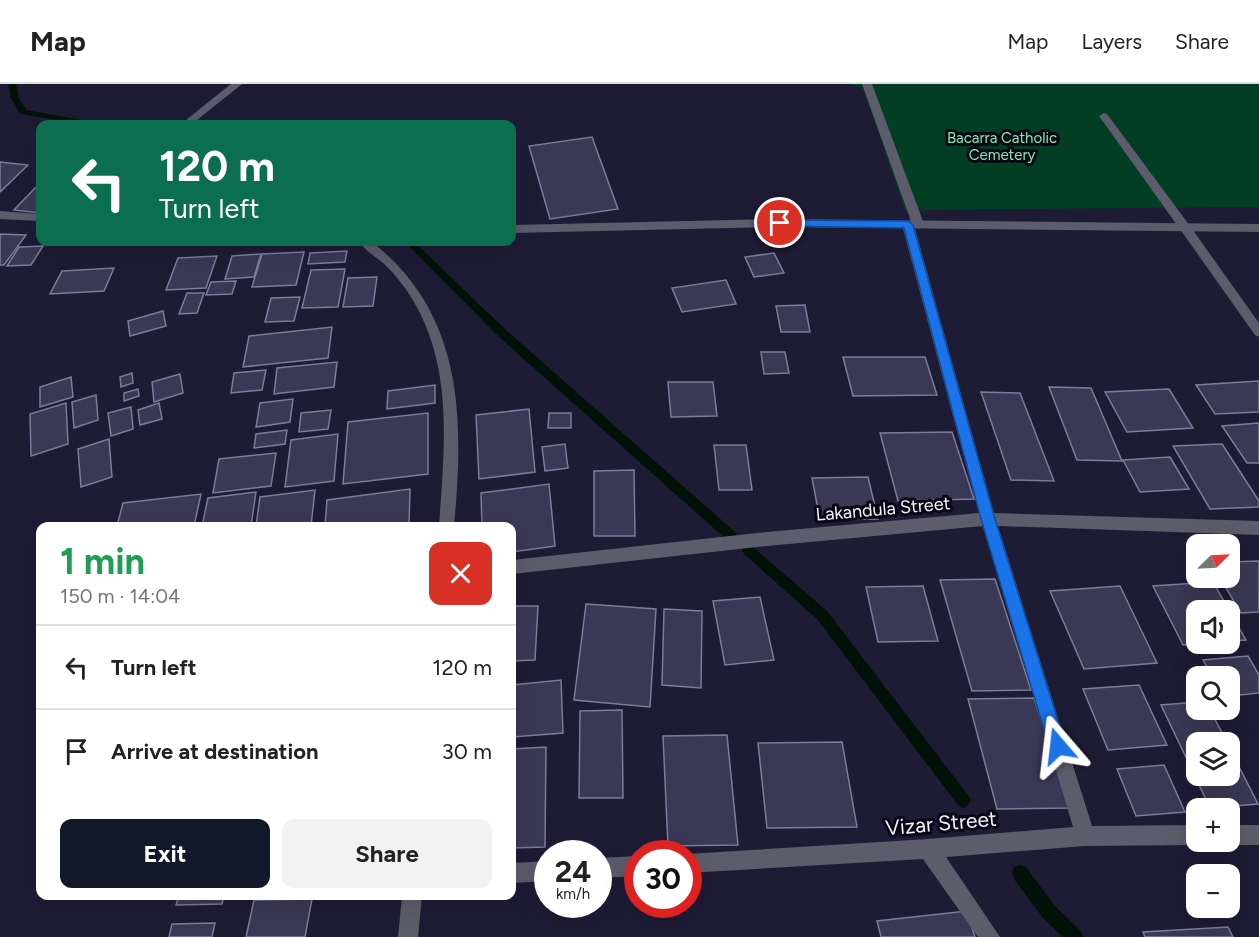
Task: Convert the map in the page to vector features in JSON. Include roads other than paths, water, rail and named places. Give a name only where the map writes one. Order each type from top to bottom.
[{"type":"street","points":[[191,120],[237,84]]},
{"type":"street","points":[[867,84],[913,224],[988,519],[1085,836]]},
{"type":"street","points":[[1104,116],[1259,332]]},
{"type":"street","points":[[0,215],[36,218]]},
{"type":"street","points":[[516,229],[780,223],[1259,228]]},
{"type":"street","points":[[370,246],[395,268],[420,300],[438,334],[450,377],[451,440],[447,522]]},
{"type":"street","name":"Lakandula Street","points":[[516,567],[767,539],[988,519],[1259,528]]},
{"type":"street","name":"Vizar Street","points":[[702,862],[928,849],[1085,836],[1186,835]]},
{"type":"street","points":[[1240,835],[1259,835]]},
{"type":"street","points":[[928,849],[990,937]]},
{"type":"street","points":[[516,873],[534,872]]},
{"type":"street","points":[[408,937],[412,900]]},
{"type":"waterway","points":[[12,84],[15,98],[23,112],[69,120]]},
{"type":"waterway","points":[[413,246],[502,333],[731,536]]},
{"type":"waterway","points":[[748,550],[822,615],[963,800]]},
{"type":"waterway","points":[[1020,873],[1049,912],[1075,937]]},
{"type":"park label","name":"Bacarra Catholic Cemetery","points":[[1002,146]]}]
